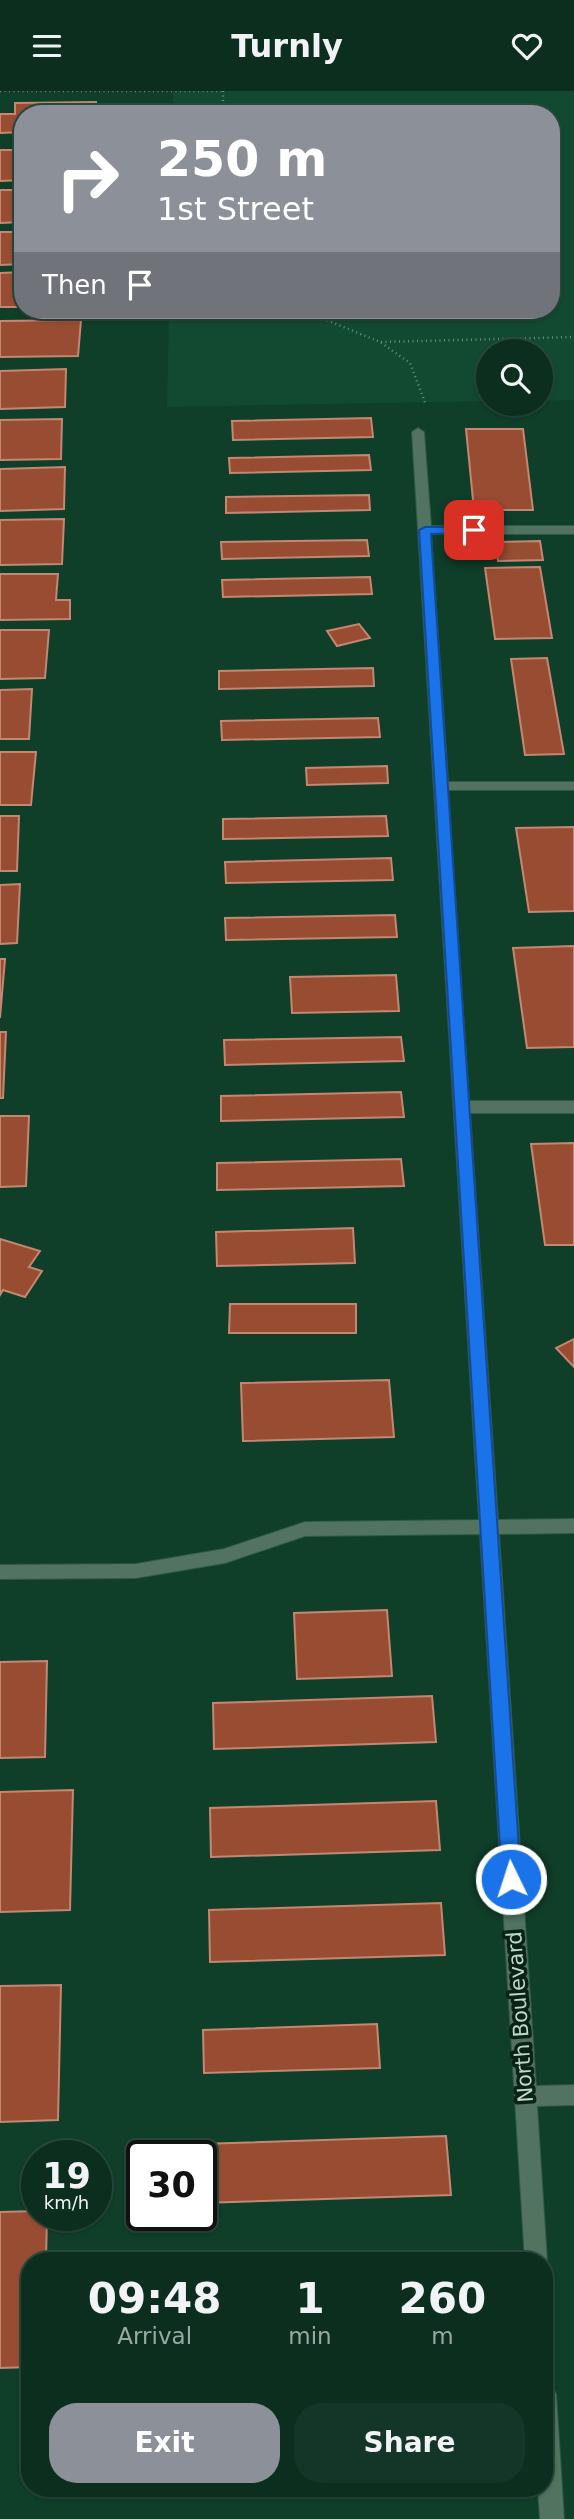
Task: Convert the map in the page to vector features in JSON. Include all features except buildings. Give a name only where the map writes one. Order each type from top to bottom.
[{"type":"street","name":"North Boulevard","points":[[418,432],[535,2252]]},
{"type":"street","points":[[425,530],[574,530]]},
{"type":"street","points":[[441,786],[574,786]]},
{"type":"street","points":[[461,1107],[574,1107]]},
{"type":"street","points":[[0,1572],[135,1571],[225,1556],[305,1529],[574,1526]]},
{"type":"street","points":[[525,2096],[574,2095]]},
{"type":"street","points":[[551,2497],[552,2519]]},
{"type":"path","points":[[0,91],[223,91]]},
{"type":"path","points":[[324,319],[380,342],[410,363],[428,409],[418,432]]},
{"type":"path","points":[[380,342],[574,337]]},
{"type":"shaded area","points":[[173,91],[574,91],[574,400],[553,401],[553,339],[476,339],[476,401],[167,407],[169,319],[560,319],[560,105],[173,105]]},
{"type":"route","points":[[474,530],[425,530],[511,1879]]}]
